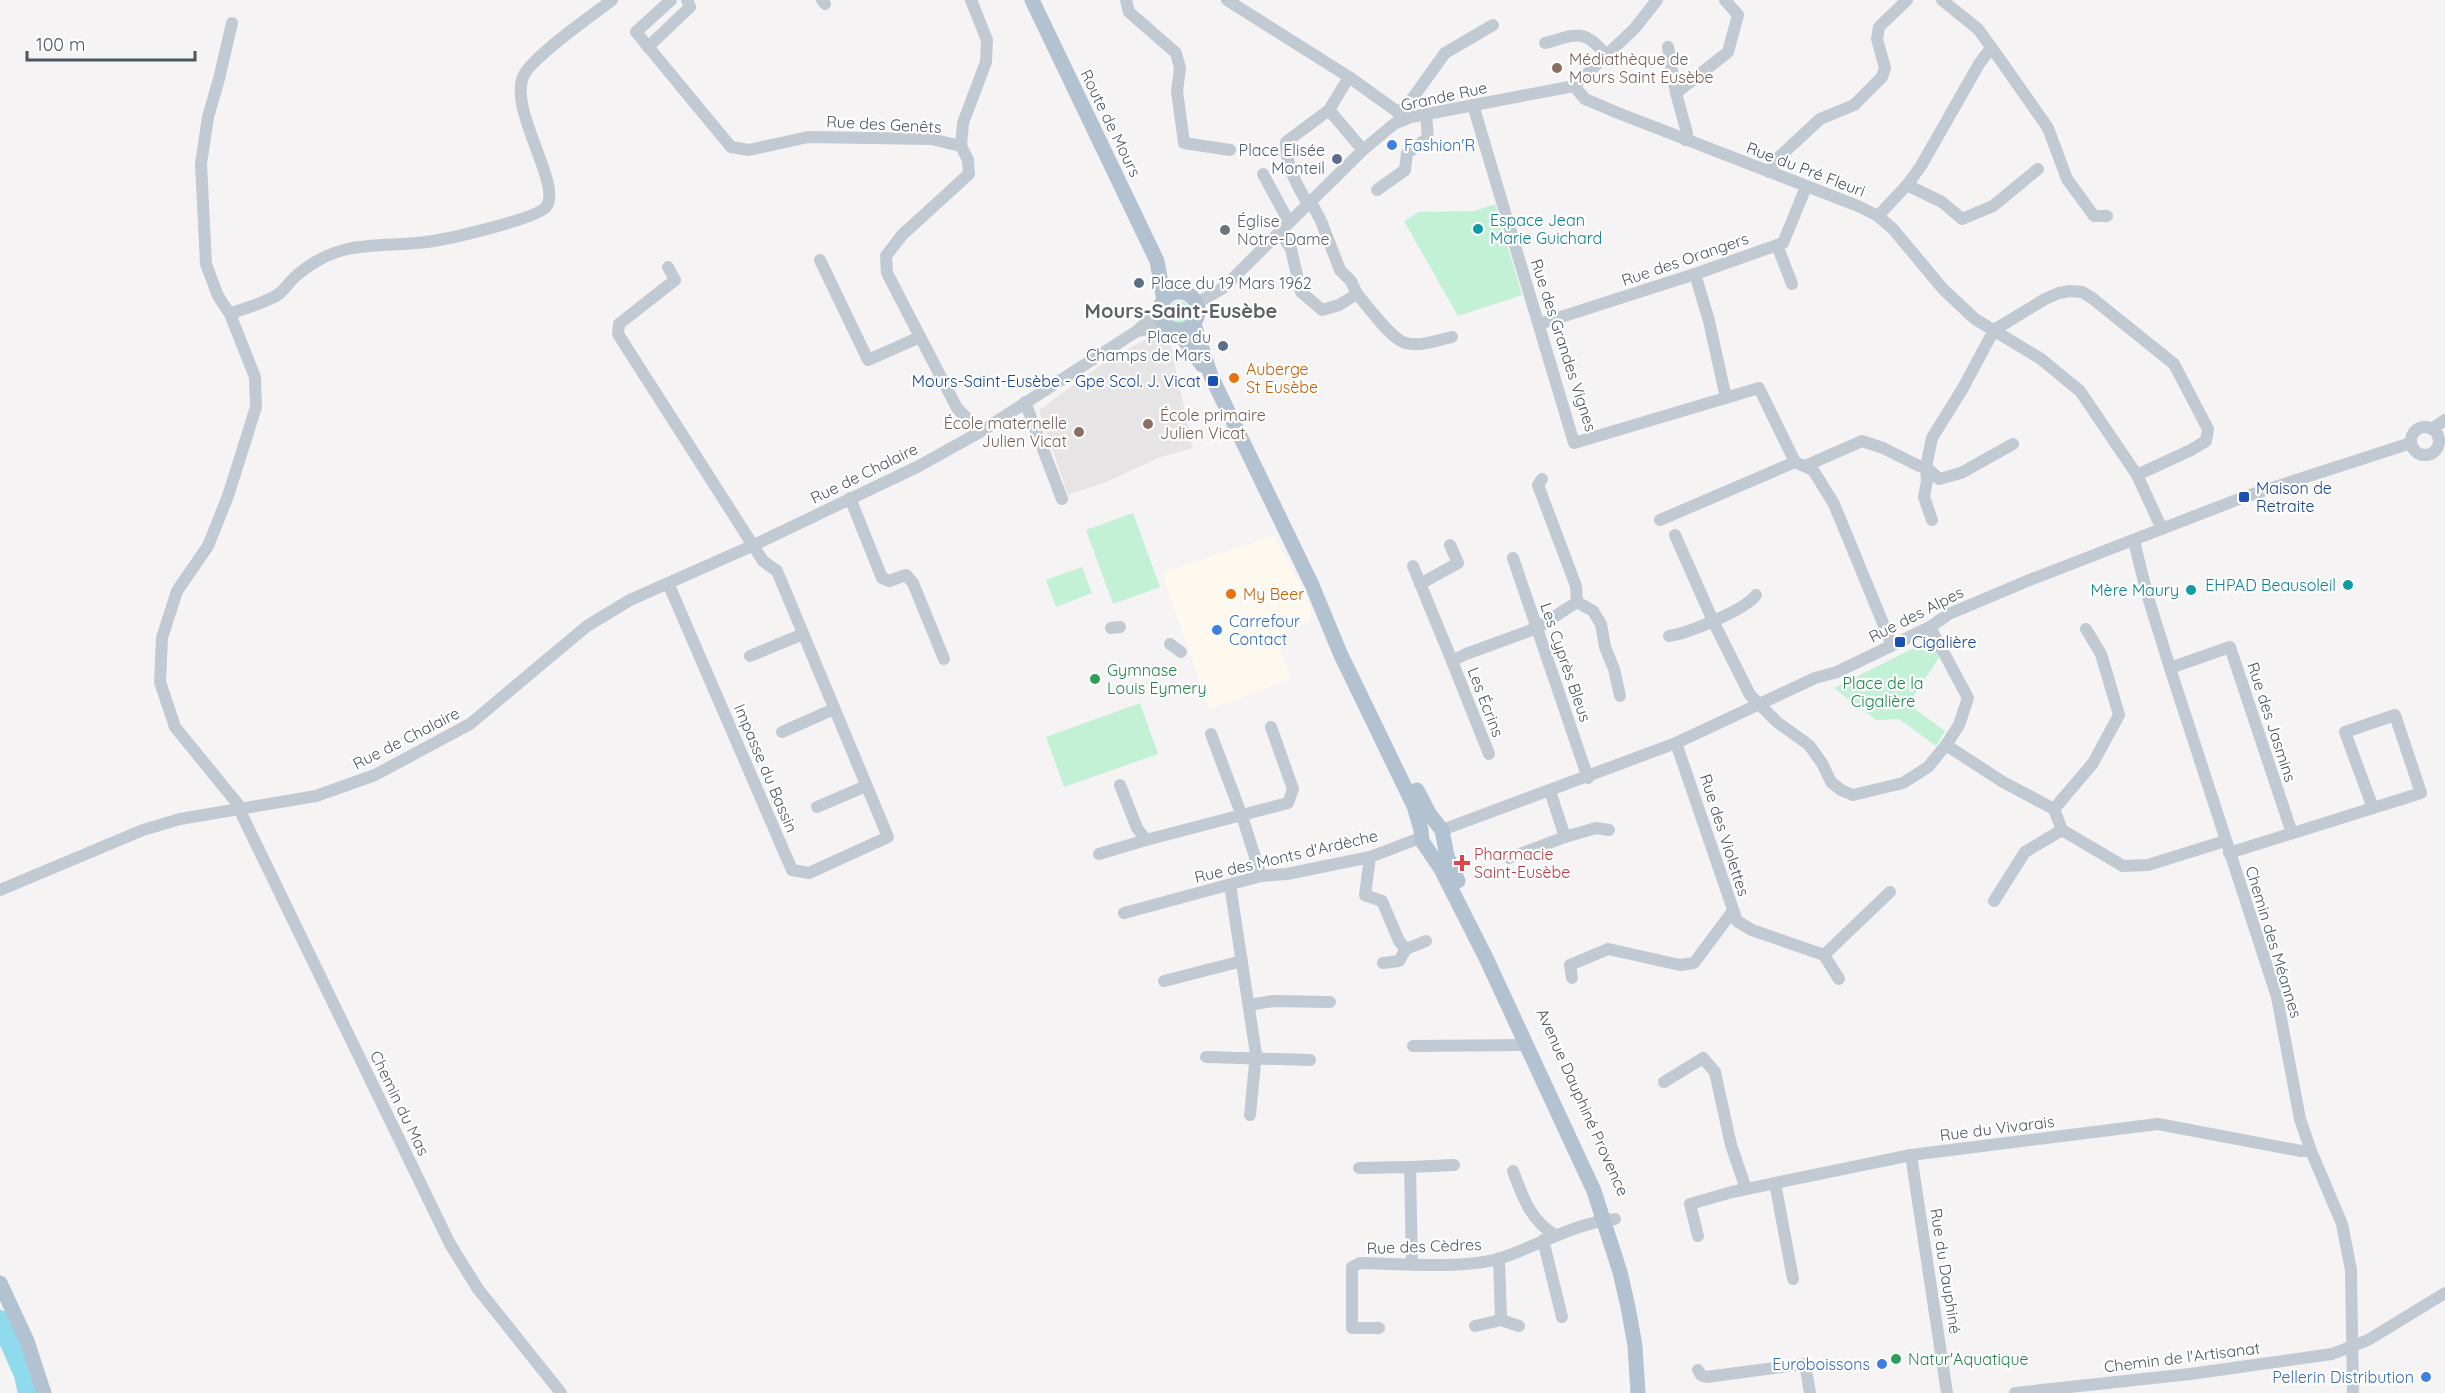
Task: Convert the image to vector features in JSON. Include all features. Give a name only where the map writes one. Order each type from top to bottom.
[{"type":"main road","name":"Route de Mours","points":[[1032,0],[1157,261],[1184,292]]},
{"type":"main road","name":"Route de Mours","points":[[1157,261],[1162,304]]},
{"type":"main road","points":[[1184,292],[1194,298],[1197,303],[1198,316],[1194,324],[1184,330],[1172,328],[1162,321],[1162,304],[1169,295],[1184,292]]},
{"type":"main road","name":"Avenue Dauphiné Provence","points":[[1194,324],[1210,376],[1312,585],[1340,653],[1414,806],[1423,838],[1481,948],[1588,1177],[1610,1219],[1635,1346],[1638,1393]]},
{"type":"main road","name":"Avenue Dauphiné Provence","points":[[1172,328],[1210,376]]},
{"type":"main road","name":"Avenue Dauphiné Provence","points":[[1312,585],[1337,623],[1407,771],[1440,831],[1450,864],[1532,1031],[1596,1172],[1638,1311],[1647,1393]]},
{"type":"main road","points":[[1427,825],[1440,831],[1437,845],[1423,838],[1427,825]]},
{"type":"main road","points":[[0,1283],[27,1341],[44,1393]]},
{"type":"street","points":[[230,314],[280,293],[295,277],[316,262],[347,249],[434,241],[530,217],[545,208],[549,200],[547,179],[523,111],[520,93],[523,75],[545,52],[612,0]]},
{"type":"street","name":"Rue des Genêts","points":[[671,0],[636,32],[731,147],[749,150],[808,137],[931,139],[961,146],[968,160],[969,174],[902,235],[886,256],[887,273],[957,408],[980,432]]},
{"type":"street","points":[[648,47],[690,7],[687,0]]},
{"type":"street","points":[[961,146],[963,123],[986,62],[987,40],[972,0]]},
{"type":"street","points":[[1126,0],[1130,12],[1176,53],[1180,68],[1177,91],[1184,143],[1230,150]]},
{"type":"street","points":[[1227,0],[1242,4],[1349,77],[1400,116],[1445,52],[1493,25]]},
{"type":"street","points":[[1574,86],[1635,28],[1657,0]]},
{"type":"street","points":[[1677,93],[1728,52],[1738,15],[1725,0]]},
{"type":"street","points":[[1769,172],[1777,159],[1820,119],[1854,105],[1882,77],[1885,68],[1877,39],[1879,27],[1907,0]]},
{"type":"street","points":[[1942,0],[1978,29],[2048,128],[2067,179],[2094,216],[2107,216]]},
{"type":"street","name":"Chemin du Mas","points":[[232,23],[208,117],[201,164],[206,264],[218,296],[230,314],[255,377],[256,407],[228,496],[208,546],[177,591],[162,638],[160,682],[175,727],[241,808],[450,1244],[478,1289],[561,1393]]},
{"type":"street","points":[[1545,43],[1571,36],[1586,36],[1593,40],[1607,56]]},
{"type":"street","points":[[1668,47],[1687,133],[1685,140]]},
{"type":"street","points":[[1878,216],[1907,185],[1957,106],[1979,64],[1991,48]]},
{"type":"street","points":[[1349,77],[1329,110],[1286,142],[1286,156],[1292,175],[1321,221],[1340,270],[1351,281],[1357,294],[1392,334],[1405,344],[1419,344],[1452,337]]},
{"type":"street","name":"Rue du Pré Fleuri","points":[[1574,86],[1585,99],[1858,206],[1878,216],[1893,230],[1943,289],[1975,319],[2041,359],[2080,392],[2137,475],[2162,529]]},
{"type":"street","name":"Grande Rue","points":[[1197,303],[1223,288],[1400,116],[1426,115],[1574,86]]},
{"type":"street","name":"Rue des Grandes Vignes","points":[[1473,105],[1575,443],[1759,388],[1800,464],[1813,470],[1834,504],[1892,645]]},
{"type":"street","points":[[1329,110],[1363,150]]},
{"type":"street","points":[[1377,190],[1405,171],[1407,153],[1428,138],[1426,115]]},
{"type":"street","points":[[1907,185],[1942,202],[1962,219],[1993,206],[2038,170]]},
{"type":"street","points":[[1263,174],[1289,222]]},
{"type":"street","points":[[1792,284],[1777,245],[1783,243],[1806,187]]},
{"type":"street","points":[[1280,231],[1291,249],[1301,292],[1322,310],[1339,305],[1357,294]]},
{"type":"street","name":"Rue des Orangers","points":[[1539,324],[1777,245]]},
{"type":"street","points":[[820,260],[868,360],[920,337]]},
{"type":"street","points":[[668,267],[675,280],[619,324],[618,334],[763,561],[777,571],[866,786],[817,807]]},
{"type":"street","points":[[1695,274],[1709,321],[1726,398]]},
{"type":"street","points":[[1932,519],[1924,497],[1927,481],[1926,467],[1932,438],[1995,330],[2045,299],[2070,291],[2082,292],[2174,364],[2208,429],[2206,441],[2137,475]]},
{"type":"street","name":"Rue de Chalaire","points":[[0,890],[143,830],[180,819],[316,796],[375,776],[470,724],[587,626],[630,600],[754,545],[919,466],[980,432],[1137,331],[1162,304]]},
{"type":"street","name":"Rue de Chalaire","points":[[1137,331],[1172,328]]},
{"type":"street","points":[[1025,402],[1062,499]]},
{"type":"street","points":[[2432,429],[2445,420]]},
{"type":"street","points":[[2422,427],[2432,429],[2440,440],[2440,454],[2420,455],[2411,443],[2411,438],[2417,429],[2422,427]]},
{"type":"street","points":[[1660,520],[1862,441],[1926,467],[1939,478],[1961,473],[2013,444]]},
{"type":"street","name":"Rue des Alpes","points":[[1440,831],[1588,778],[1676,743],[1815,678],[1837,672],[1930,627],[1949,614],[2017,585],[2244,497],[2411,443]]},
{"type":"street","points":[[1542,479],[1538,485],[1572,575],[1577,602],[1593,611],[1601,624],[1605,647],[1614,669],[1620,696]]},
{"type":"street","points":[[850,498],[882,578],[889,581],[906,575],[913,583],[944,659]]},
{"type":"street","points":[[1675,535],[1713,621],[1750,695],[1758,705],[1809,745],[1822,763],[1831,782],[1841,790],[1853,795],[1903,783],[1928,767],[1959,725],[1968,698],[1930,627]]},
{"type":"street","name":"Chemin des Méannes","points":[[2134,541],[2147,594],[2170,668],[2277,997],[2300,1119],[2342,1224],[2350,1270],[2353,1393]]},
{"type":"street","points":[[1420,584],[1458,564],[1450,545]]},
{"type":"street","name":"Les Cyprès Bleus","points":[[1513,558],[1588,778]]},
{"type":"street","name":"Les Écrins","points":[[1413,566],[1489,754]]},
{"type":"street","name":"Impasse du Bassin","points":[[668,583],[792,870],[809,873],[888,837],[866,786]]},
{"type":"street","points":[[1670,636],[1682,634],[1713,621],[1751,602],[1756,595]]},
{"type":"street","name":"Les Écrins","points":[[1452,661],[1537,628],[1577,602]]},
{"type":"street","points":[[2054,809],[2093,763],[2118,715],[2101,654],[2086,629]]},
{"type":"street","points":[[750,656],[803,634]]},
{"type":"street","name":"Rue des Jasmins","points":[[2170,668],[2230,647],[2292,833]]},
{"type":"street","points":[[782,732],[834,709]]},
{"type":"street","points":[[2229,853],[2292,833],[2373,808],[2421,793],[2395,715],[2345,732],[2373,808]]},
{"type":"street","points":[[1099,854],[1288,803],[1293,789],[1271,727]]},
{"type":"street","points":[[1211,734],[1242,816],[1261,876]]},
{"type":"street","name":"Rue des Violettes","points":[[1572,978],[1570,964],[1608,949],[1680,965],[1694,963],[1732,912],[1676,743]]},
{"type":"street","points":[[1946,745],[2003,782],[2054,809],[2062,830],[2123,866],[2148,865],[2225,840]]},
{"type":"street","points":[[1120,785],[1137,828],[1146,840]]},
{"type":"street","points":[[1550,791],[1565,837]]},
{"type":"street","points":[[1509,858],[1596,828],[1609,830]]},
{"type":"street","points":[[1994,901],[2025,852],[2062,830]]},
{"type":"street","name":"Rue des Monts d'Ardèche","points":[[1124,913],[1261,876],[1287,874],[1370,856],[1423,838]]},
{"type":"street","points":[[1370,856],[1365,895],[1382,901],[1399,941],[1406,949]]},
{"type":"street","points":[[1230,885],[1256,1059],[1250,1115]]},
{"type":"street","points":[[1824,955],[1890,892]]},
{"type":"street","points":[[1732,912],[1737,921],[1752,930],[1824,955],[1839,979]]},
{"type":"street","points":[[1383,963],[1399,961],[1406,949],[1426,941]]},
{"type":"street","points":[[1164,981],[1242,961]]},
{"type":"street","points":[[1249,1005],[1273,1001],[1330,1002]]},
{"type":"street","points":[[1413,1046],[1528,1045]]},
{"type":"street","points":[[1206,1057],[1310,1060]]},
{"type":"street","points":[[1664,1082],[1703,1058],[1715,1072],[1731,1145],[1746,1189]]},
{"type":"street","name":"Rue du Vivarais","points":[[1698,1236],[1690,1204],[1746,1189],[1911,1155],[2158,1124],[2311,1151]]},
{"type":"street","name":"Rue du Dauphiné","points":[[1911,1155],[1947,1393]]},
{"type":"street","points":[[1359,1168],[1454,1165]]},
{"type":"street","points":[[1410,1167],[1412,1264]]},
{"type":"street","points":[[1513,1171],[1529,1211],[1541,1227],[1555,1235]]},
{"type":"street","points":[[1775,1183],[1793,1278]]},
{"type":"street","name":"Rue des Cèdres","points":[[1379,1328],[1352,1328],[1352,1267],[1360,1263],[1478,1263],[1499,1258],[1555,1235],[1610,1219]]},
{"type":"street","points":[[1543,1240],[1562,1317]]},
{"type":"street","points":[[1499,1258],[1502,1320]]},
{"type":"street","name":"Chemin de l'Artisanat","points":[[2015,1393],[2211,1371],[2332,1354],[2353,1348],[2445,1293]]},
{"type":"street","points":[[1475,1326],[1502,1320],[1519,1326]]},
{"type":"street","points":[[1698,1370],[1706,1377],[1800,1363],[1806,1366],[1810,1393]]},
{"type":"shaded area","points":[[1155,334],[1166,336],[1169,339],[1193,448],[1158,458],[1104,483],[1068,495],[1039,410],[1101,365]]},
{"type":"shaded area","points":[[1274,536],[1310,603],[1311,621],[1275,635],[1291,679],[1209,709],[1162,573]]},
{"type":"green space","points":[[1495,204],[1522,295],[1458,316],[1404,221],[1419,212],[1474,211]]},
{"type":"green space","points":[[1179,301],[1189,308],[1190,312],[1183,322],[1179,323],[1169,316],[1168,312],[1175,302]]},
{"type":"green space","points":[[1133,513],[1160,587],[1113,604],[1086,530]]},
{"type":"green space","points":[[1082,567],[1092,593],[1056,607],[1046,580]]},
{"type":"green space","name":"Place de la Cigalière","points":[[1928,641],[1935,645],[1939,658],[1908,704],[1945,731],[1936,746],[1899,719],[1876,720],[1834,688]]},
{"type":"green space","points":[[1140,703],[1158,754],[1064,787],[1046,737]]},
{"type":"waterway","points":[[0,1320],[24,1375],[28,1393]]},
{"type":"place","name":"Médiathèque de Mours Saint Eusèbe","points":[[1557,68]]},
{"type":"place","name":"Fashion'R","points":[[1392,145]]},
{"type":"place","name":"Place Elisée Monteil","points":[[1337,159]]},
{"type":"place","name":"Espace Jean Marie Guichard","points":[[1478,229]]},
{"type":"place","name":"Église Notre-Dame","points":[[1225,230]]},
{"type":"place","name":"Place du 19 Mars 1962","points":[[1139,283]]},
{"type":"place","name":"Place du Champs de Mars","points":[[1223,346]]},
{"type":"place","name":"Auberge St Eusèbe","points":[[1234,378]]},
{"type":"place","name":"Mours-Saint-Eusèbe - Gpe Scol. J. Vicat","points":[[1213,381]]},
{"type":"place","name":"École primaire Julien Vicat","points":[[1148,424]]},
{"type":"place","name":"École maternelle Julien Vicat","points":[[1079,432]]},
{"type":"place","name":"Maison de Retraite","points":[[2244,497]]},
{"type":"place","name":"EHPAD Beausoleil","points":[[2348,585]]},
{"type":"place","name":"Mère Maury","points":[[2191,590]]},
{"type":"place","name":"My Beer","points":[[1231,594]]},
{"type":"place","name":"Carrefour Contact","points":[[1217,630]]},
{"type":"place","name":"Cigalière","points":[[1900,642]]},
{"type":"place","name":"Gymnase Louis Eymery","points":[[1095,679]]},
{"type":"place","name":"Pharmacie Saint-Eusèbe","points":[[1462,863]]},
{"type":"place","name":"Natur'Aquatique","points":[[1896,1359]]},
{"type":"place","name":"Euroboissons","points":[[1882,1364]]},
{"type":"place","name":"Pellerin Distribution","points":[[2426,1377]]},
{"type":"district","name":"Mours-Saint-Eusèbe","points":[[1181,310]]}]
